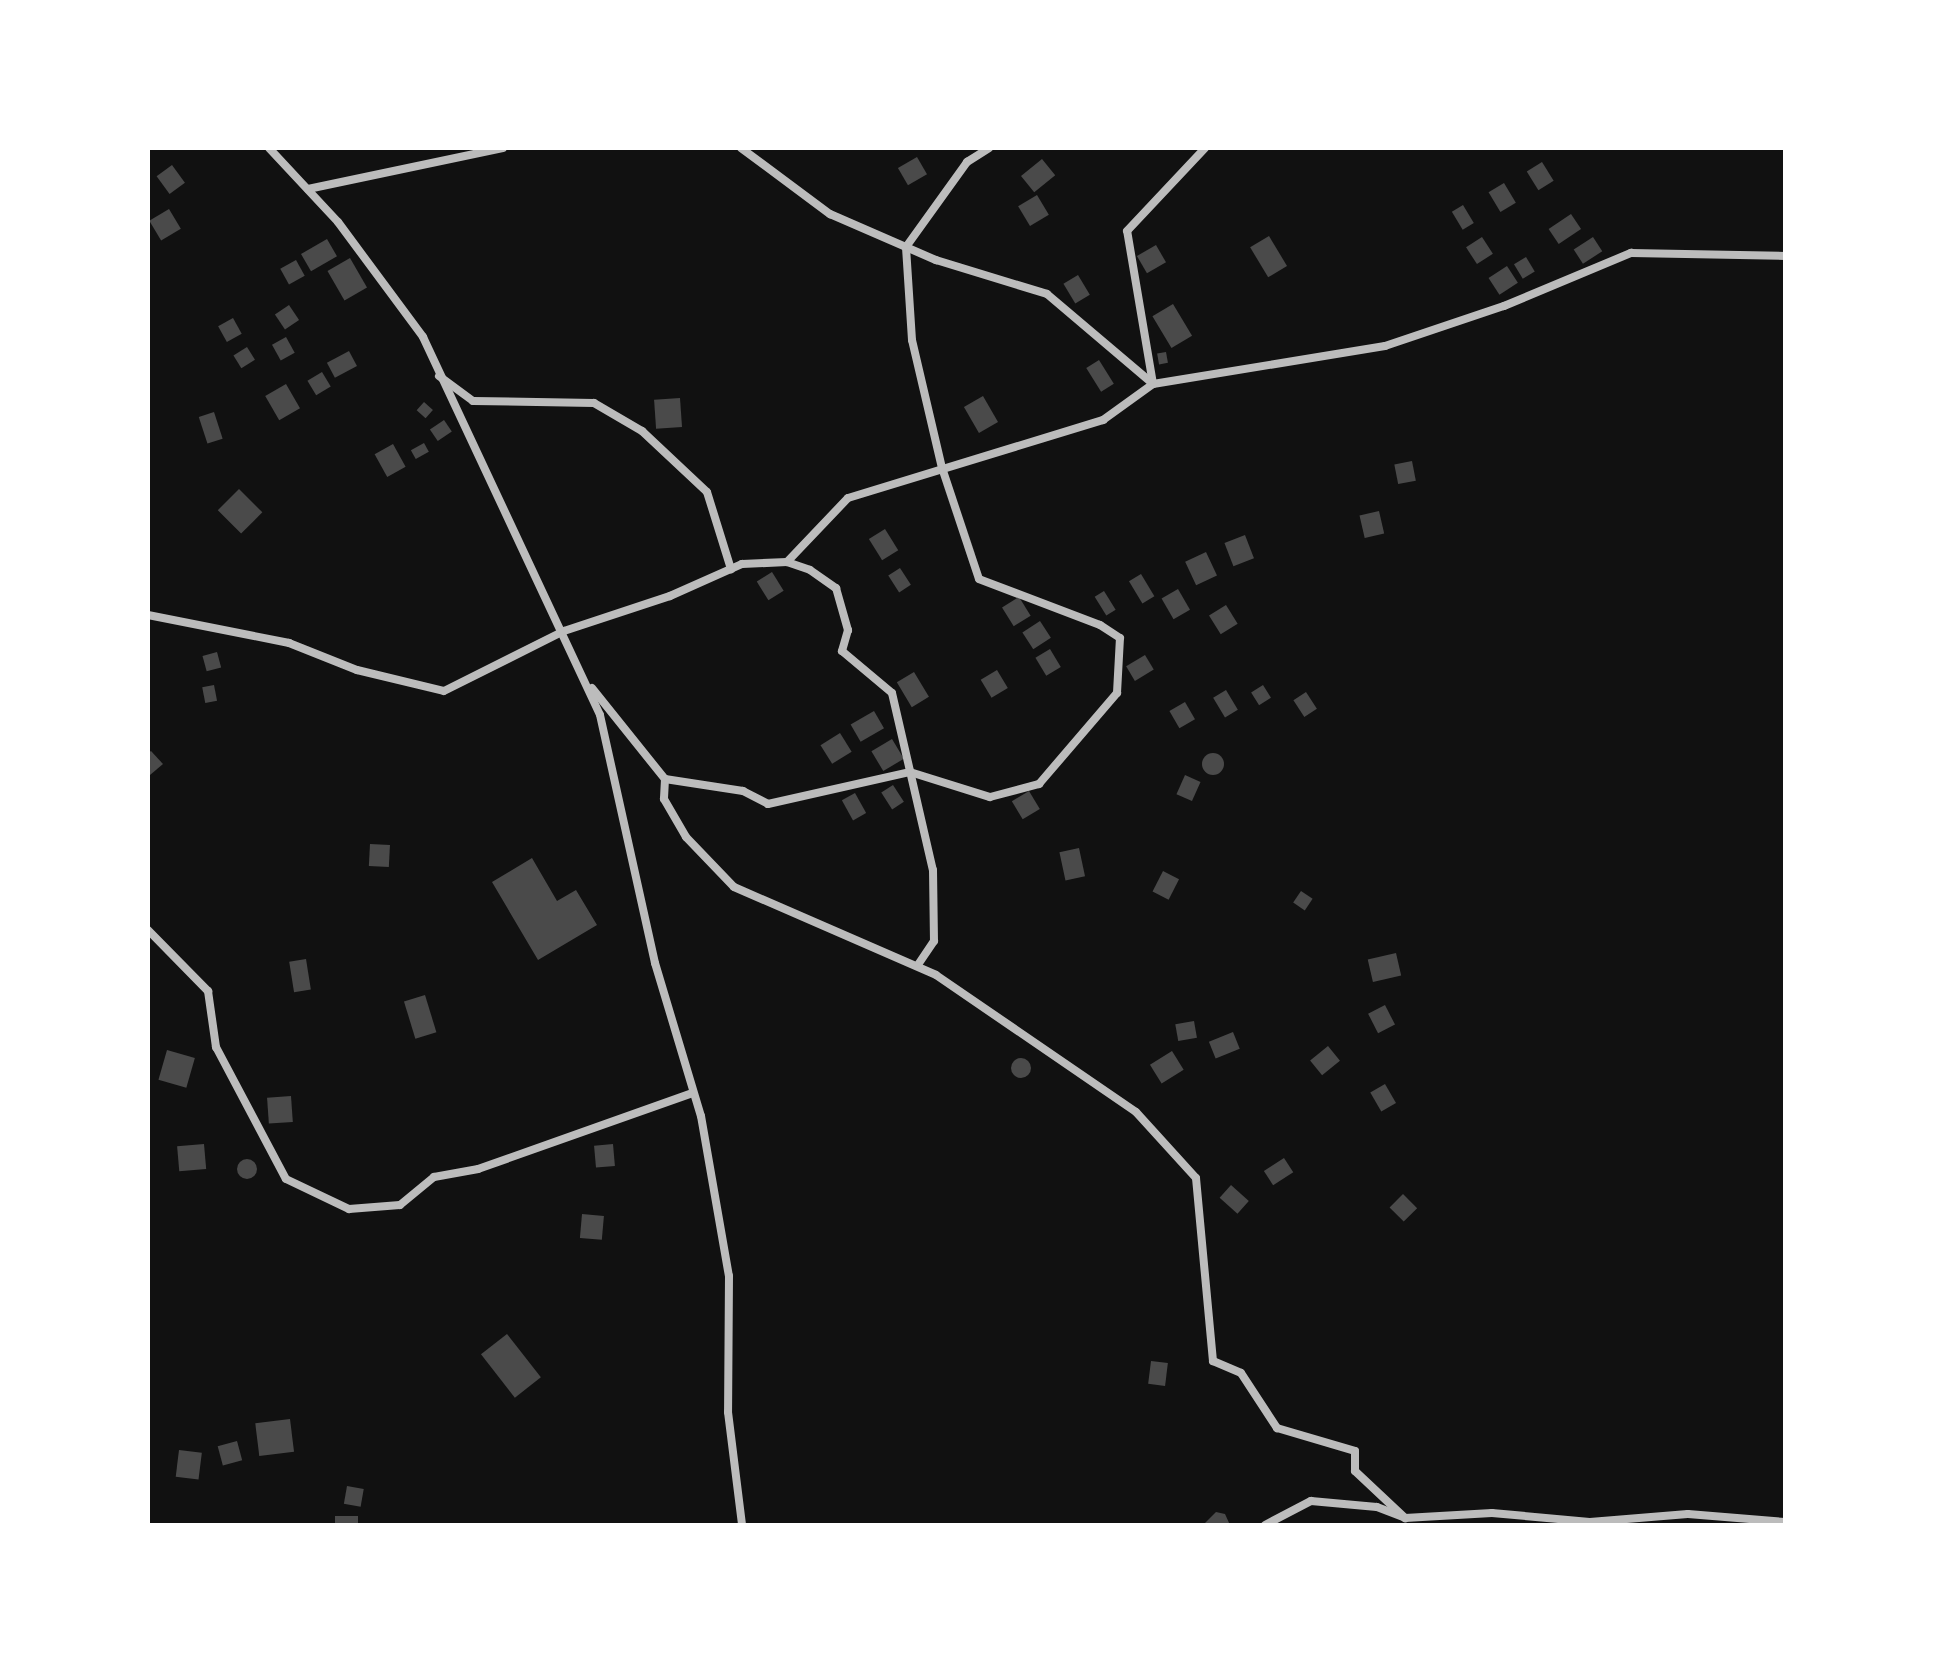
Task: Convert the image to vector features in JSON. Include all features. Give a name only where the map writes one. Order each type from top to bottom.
[{"type":"street","points":[[269,148],[308,189],[423,337],[438,375],[564,631],[600,715],[655,963],[693,1093],[729,1276],[728,1412],[742,1525]]},
{"type":"street","points":[[308,189],[503,148]]},
{"type":"street","points":[[741,148],[830,214],[906,247],[1047,294],[1094,328],[1153,384]]},
{"type":"street","points":[[665,779],[743,791],[768,804],[910,772],[990,797],[1039,784],[1117,693],[1120,638],[1100,625],[979,579],[942,468],[912,340],[906,247],[967,162],[989,148]]},
{"type":"street","points":[[1153,384],[1127,231],[1205,148]]},
{"type":"street","points":[[787,562],[848,498],[1103,420],[1153,384],[1385,346],[1518,301],[1631,253],[1785,256]]},
{"type":"street","points":[[438,375],[473,401],[594,403],[642,431],[707,492],[731,569]]},
{"type":"street","points":[[148,615],[289,643],[357,670],[444,691],[564,631],[670,596],[731,569],[787,562],[810,570],[836,588],[848,630],[842,651],[892,693],[933,870],[936,911],[934,941],[917,966]]},
{"type":"street","points":[[584,678],[665,779],[664,799],[686,837],[734,887],[917,966],[1136,1112],[1196,1178],[1213,1361],[1241,1373],[1277,1428],[1355,1451],[1355,1471],[1405,1518]]},
{"type":"street","points":[[148,930],[208,991],[216,1047],[286,1179],[349,1209],[400,1205],[434,1177],[478,1169],[693,1093]]},
{"type":"street","points":[[1265,1525],[1311,1501],[1377,1507],[1405,1518],[1492,1513],[1590,1522],[1688,1514],[1785,1522]]},
{"type":"building","points":[[917,157],[927,174],[908,185],[898,168]]},
{"type":"building","points":[[1042,159],[1055,175],[1034,192],[1021,176]]},
{"type":"building","points":[[1542,162],[1554,181],[1538,190],[1527,172]]},
{"type":"building","points":[[172,165],[185,183],[170,194],[157,176]]},
{"type":"building","points":[[1504,183],[1516,203],[1500,212],[1489,192]]},
{"type":"building","points":[[1037,195],[1049,215],[1030,226],[1018,206]]},
{"type":"building","points":[[1463,205],[1474,223],[1463,230],[1452,212]]},
{"type":"building","points":[[169,209],[181,229],[161,241],[149,221]]},
{"type":"building","points":[[1571,214],[1581,229],[1559,244],[1549,229]]},
{"type":"building","points":[[1269,236],[1287,266],[1268,277],[1250,247]]},
{"type":"building","points":[[1482,237],[1493,254],[1477,264],[1466,247]]},
{"type":"building","points":[[1593,237],[1602,251],[1583,264],[1574,250]]},
{"type":"building","points":[[327,239],[337,256],[311,271],[301,254]]},
{"type":"building","points":[[1156,245],[1166,262],[1147,273],[1137,256]]},
{"type":"building","points":[[1526,257],[1535,272],[1523,279],[1514,264]]},
{"type":"building","points":[[350,258],[367,287],[344,300],[327,271]]},
{"type":"building","points":[[296,260],[305,276],[289,284],[280,269]]},
{"type":"building","points":[[1507,266],[1518,283],[1499,295],[1489,278]]},
{"type":"building","points":[[1078,275],[1090,295],[1075,303],[1063,284]]},
{"type":"building","points":[[1173,304],[1192,336],[1171,348],[1152,316]]},
{"type":"building","points":[[289,305],[299,320],[285,329],[275,315]]},
{"type":"building","points":[[233,318],[242,334],[227,342],[218,326]]},
{"type":"building","points":[[286,337],[295,353],[281,361],[272,345]]},
{"type":"building","points":[[247,347],[255,360],[241,368],[233,355]]},
{"type":"building","points":[[349,351],[357,366],[335,378],[327,363]]},
{"type":"building","points":[[1166,352],[1168,363],[1159,364],[1157,354]]},
{"type":"building","points":[[1099,360],[1114,384],[1101,392],[1086,368]]},
{"type":"building","points":[[322,372],[331,387],[316,395],[307,381]]},
{"type":"building","points":[[286,384],[300,408],[279,420],[265,396]]},
{"type":"building","points":[[983,396],[998,422],[979,433],[964,407]]},
{"type":"building","points":[[680,398],[682,427],[656,429],[654,400]]},
{"type":"building","points":[[424,402],[433,410],[426,418],[417,410]]},
{"type":"building","points":[[214,412],[223,439],[207,444],[199,417]]},
{"type":"building","points":[[444,420],[452,432],[438,441],[430,430]]},
{"type":"building","points":[[424,443],[429,452],[416,459],[411,450]]},
{"type":"building","points":[[393,444],[406,467],[387,477],[375,454]]},
{"type":"building","points":[[1412,461],[1416,481],[1398,484],[1394,464]]},
{"type":"building","points":[[239,489],[262,512],[241,534],[218,510]]},
{"type":"building","points":[[1379,511],[1384,533],[1365,538],[1360,515]]},
{"type":"building","points":[[885,529],[898,550],[882,560],[869,539]]},
{"type":"building","points":[[1245,535],[1254,558],[1233,566],[1224,543]]},
{"type":"building","points":[[1206,552],[1217,576],[1196,585],[1185,562]]},
{"type":"building","points":[[900,568],[911,585],[899,592],[888,576]]},
{"type":"building","points":[[772,572],[784,591],[768,600],[757,582]]},
{"type":"building","points":[[1141,574],[1154,596],[1142,603],[1129,581]]},
{"type":"building","points":[[1178,589],[1190,610],[1174,619],[1162,598]]},
{"type":"building","points":[[1104,591],[1116,610],[1106,615],[1095,597]]},
{"type":"building","points":[[1019,597],[1031,616],[1014,626],[1002,608]]},
{"type":"building","points":[[1226,605],[1238,624],[1221,634],[1209,616]]},
{"type":"building","points":[[1040,621],[1051,638],[1033,649],[1022,632]]},
{"type":"building","points":[[1050,649],[1061,667],[1046,676],[1035,658]]},
{"type":"building","points":[[217,652],[221,667],[207,671],[203,656]]},
{"type":"building","points":[[1145,655],[1154,670],[1135,681],[1126,666]]},
{"type":"building","points":[[997,670],[1008,688],[992,698],[981,680]]},
{"type":"building","points":[[914,672],[929,697],[912,707],[897,682]]},
{"type":"building","points":[[214,685],[217,701],[205,703],[202,687]]},
{"type":"building","points":[[1263,685],[1271,698],[1259,705],[1251,692]]},
{"type":"building","points":[[1226,690],[1238,710],[1225,717],[1213,698]]},
{"type":"building","points":[[1306,692],[1317,709],[1304,717],[1293,700]]},
{"type":"building","points":[[1185,702],[1195,719],[1179,728],[1169,711]]},
{"type":"building","points":[[874,711],[884,728],[861,742],[851,724]]},
{"type":"building","points":[[840,733],[852,752],[832,764],[820,745]]},
{"type":"building","points":[[892,739],[904,759],[883,771],[871,751]]},
{"type":"building","points":[[151,751],[163,764],[150,775],[148,753]]},
{"type":"building","points":[[1213,753],[1221,756],[1224,764],[1221,772],[1213,775],[1205,772],[1202,764],[1205,756]]},
{"type":"building","points":[[1185,775],[1201,782],[1192,801],[1176,794]]},
{"type":"building","points":[[893,785],[904,802],[892,809],[881,793]]},
{"type":"building","points":[[1029,791],[1040,809],[1023,819],[1012,801]]},
{"type":"building","points":[[855,793],[866,813],[853,820],[842,800]]},
{"type":"building","points":[[370,844],[390,845],[389,867],[369,866]]},
{"type":"building","points":[[1079,848],[1085,876],[1065,881],[1059,852]]},
{"type":"building","points":[[532,858],[557,901],[576,890],[597,925],[538,960],[492,882]]},
{"type":"building","points":[[1163,871],[1179,879],[1169,900],[1153,891]]},
{"type":"building","points":[[1301,891],[1313,899],[1305,910],[1293,903]]},
{"type":"building","points":[[1396,953],[1401,975],[1373,982],[1368,960]]},
{"type":"building","points":[[306,959],[311,990],[294,992],[289,962]]},
{"type":"building","points":[[425,995],[436,1032],[415,1039],[404,1001]]},
{"type":"building","points":[[1385,1005],[1395,1025],[1378,1033],[1368,1014]]},
{"type":"building","points":[[1194,1021],[1197,1038],[1178,1041],[1175,1024]]},
{"type":"building","points":[[1233,1032],[1240,1049],[1216,1058],[1209,1042]]},
{"type":"building","points":[[1328,1046],[1340,1061],[1322,1075],[1310,1060]]},
{"type":"building","points":[[167,1050],[195,1058],[186,1088],[158,1080]]},
{"type":"building","points":[[1172,1051],[1184,1070],[1162,1083],[1150,1065]]},
{"type":"building","points":[[1021,1058],[1028,1061],[1031,1068],[1028,1075],[1021,1078],[1014,1075],[1011,1068],[1014,1061]]},
{"type":"building","points":[[1385,1084],[1396,1103],[1381,1112],[1370,1092]]},
{"type":"building","points":[[291,1096],[293,1122],[269,1124],[267,1098]]},
{"type":"building","points":[[204,1144],[206,1169],[179,1171],[177,1146]]},
{"type":"building","points":[[613,1144],[615,1166],[596,1168],[594,1146]]},
{"type":"building","points":[[1284,1158],[1293,1172],[1273,1185],[1264,1171]]},
{"type":"building","points":[[247,1159],[254,1162],[257,1169],[254,1176],[247,1179],[240,1176],[237,1169],[240,1162]]},
{"type":"building","points":[[1231,1185],[1249,1201],[1237,1214],[1220,1198]]},
{"type":"building","points":[[1403,1194],[1417,1208],[1404,1222],[1390,1207]]},
{"type":"building","points":[[582,1214],[604,1216],[602,1240],[580,1238]]},
{"type":"building","points":[[507,1334],[541,1377],[515,1398],[481,1354]]},
{"type":"building","points":[[1151,1361],[1168,1363],[1165,1386],[1148,1384]]},
{"type":"building","points":[[290,1419],[294,1452],[259,1456],[255,1423]]},
{"type":"building","points":[[237,1441],[242,1460],[223,1465],[218,1446]]},
{"type":"building","points":[[179,1450],[202,1453],[199,1480],[176,1477]]},
{"type":"building","points":[[347,1486],[364,1489],[361,1507],[344,1504]]},
{"type":"building","points":[[1216,1512],[1225,1514],[1230,1525],[1203,1525]]},
{"type":"building","points":[[335,1516],[358,1516],[358,1525],[335,1525]]}]
